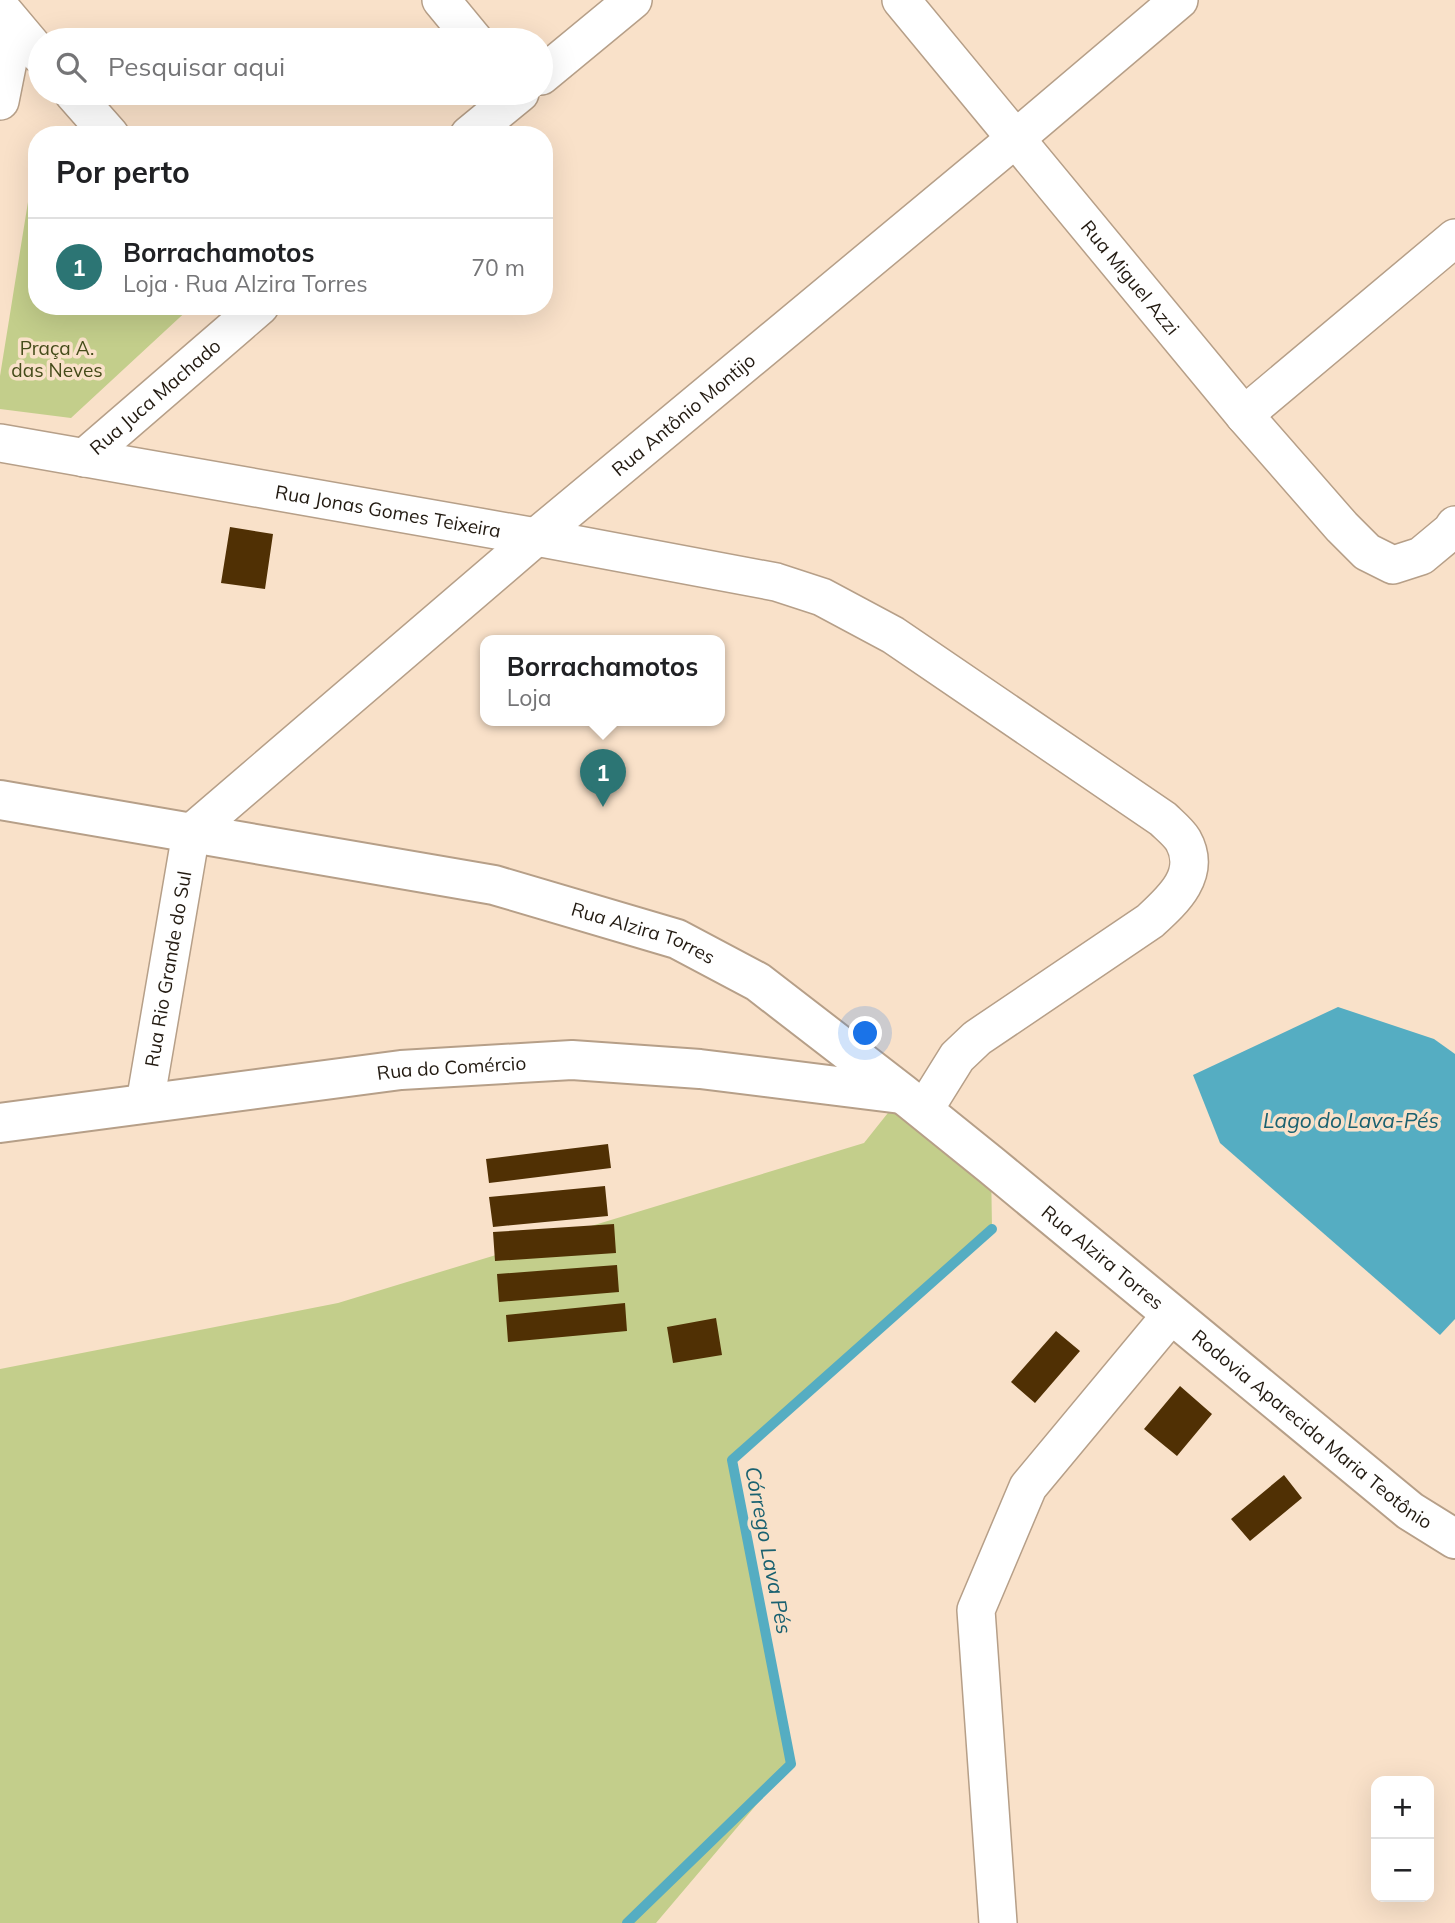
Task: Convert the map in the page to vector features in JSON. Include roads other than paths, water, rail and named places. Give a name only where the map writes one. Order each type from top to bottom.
[{"type":"main road","name":"Rua Alzira Torres","points":[[0,800],[494,885],[677,939],[758,982],[913,1102],[1171,1315]]},
{"type":"main road","name":"Rua do Comércio","points":[[0,1123],[401,1070],[572,1060],[700,1069],[913,1102]]},
{"type":"main road","name":"Rodovia Aparecida Maria Teotônio","points":[[1171,1315],[1410,1511],[1455,1539]]},
{"type":"street","points":[[441,0],[464,28]]},
{"type":"street","points":[[553,65],[633,0]]},
{"type":"street","name":"Rua Miguel Azzi","points":[[901,0],[1244,415],[1367,552],[1393,565],[1421,556],[1455,525]]},
{"type":"street","name":"Rua Antônio Montijo","points":[[191,833],[536,537],[1179,0]]},
{"type":"street","points":[[7,17],[28,41]]},
{"type":"street","points":[[0,101],[7,17]]},
{"type":"street","points":[[84,105],[102,126]]},
{"type":"street","points":[[480,126],[505,105]]},
{"type":"street","points":[[1244,415],[1455,238]]},
{"type":"street","name":"Rua Juca Machado","points":[[84,458],[250,315]]},
{"type":"street","name":"Rua Jonas Gomes Teixeira","points":[[0,443],[776,582],[822,597],[893,635],[1163,819],[1182,839],[1190,859],[1186,880],[1170,903],[1150,921],[977,1038],[913,1102]]},
{"type":"street","name":"Rua Rio Grande do Sul","points":[[145,1103],[191,833]]},
{"type":"street","points":[[998,1923],[976,1610],[1028,1487],[1171,1315]]},
{"type":"water","name":"Lago do Lava-Pés","points":[[1338,1007],[1434,1039],[1455,1054],[1455,1319],[1440,1335],[1220,1143],[1193,1075]]},
{"type":"waterway","name":"Córrego Lava Pés","points":[[627,1923],[791,1764],[732,1460],[992,1229]]},
{"type":"place","name":"Borrachamotos","points":[[603,807]]},
{"type":"park label","name":"Praça A. das Neves","points":[[57,359]]}]
